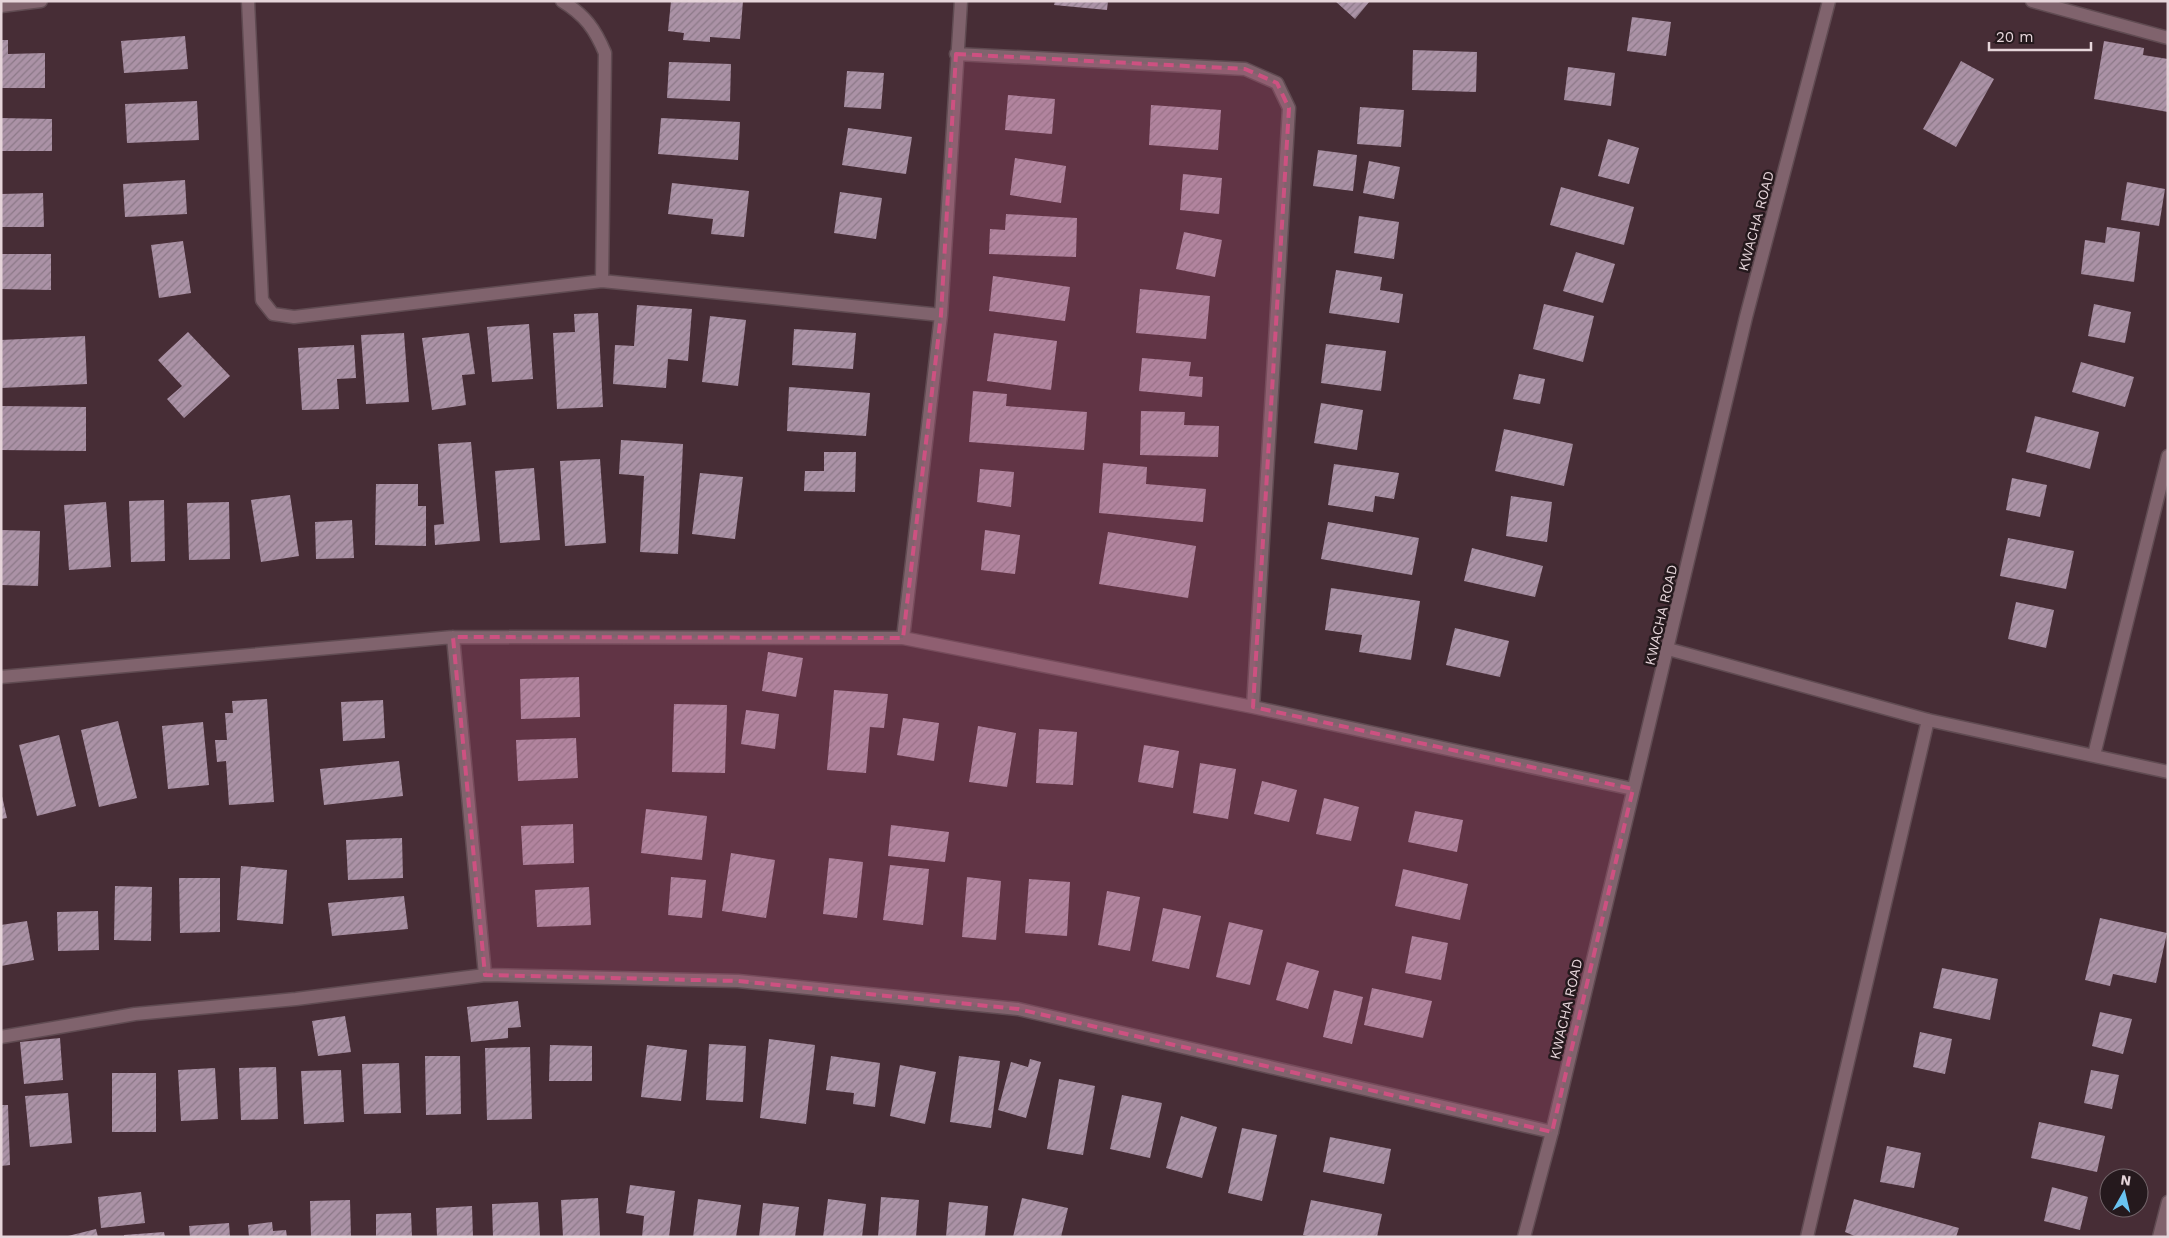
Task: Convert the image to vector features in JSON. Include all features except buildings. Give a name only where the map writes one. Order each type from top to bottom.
[{"type":"street","points":[[1,6],[41,1]]},
{"type":"street","points":[[248,1],[262,300],[273,314],[294,317],[602,281],[941,315]]},
{"type":"street","points":[[562,1],[572,7],[595,29],[606,53],[602,281]]},
{"type":"street","points":[[903,638],[941,315],[956,54],[961,1]]},
{"type":"street","name":"KWACHA ROAD","points":[[1524,1237],[1552,1132],[1746,317],[1829,1]]},
{"type":"street","points":[[2032,1],[2168,38]]},
{"type":"street","points":[[956,54],[1245,69],[1278,83],[1289,108],[1253,708]]},
{"type":"street","points":[[2094,754],[2168,456]]},
{"type":"street","points":[[1,676],[453,637],[903,638],[1253,708],[1633,789]]},
{"type":"street","points":[[453,637],[485,975]]},
{"type":"street","points":[[1668,649],[1928,720],[2094,754],[2168,772]]},
{"type":"street","points":[[1807,1237],[1928,720]]},
{"type":"street","points":[[1,1037],[134,1014],[296,999],[485,975],[738,981],[1018,1009],[1552,1132]]},
{"type":"street","points":[[2158,1237],[2168,1202]]},
{"type":"highlighted area","points":[[956,54],[1245,69],[1277,83],[1289,108],[1253,707],[1633,789],[1552,1132],[1018,1009],[738,981],[485,975],[453,637],[903,638],[941,315]]}]
